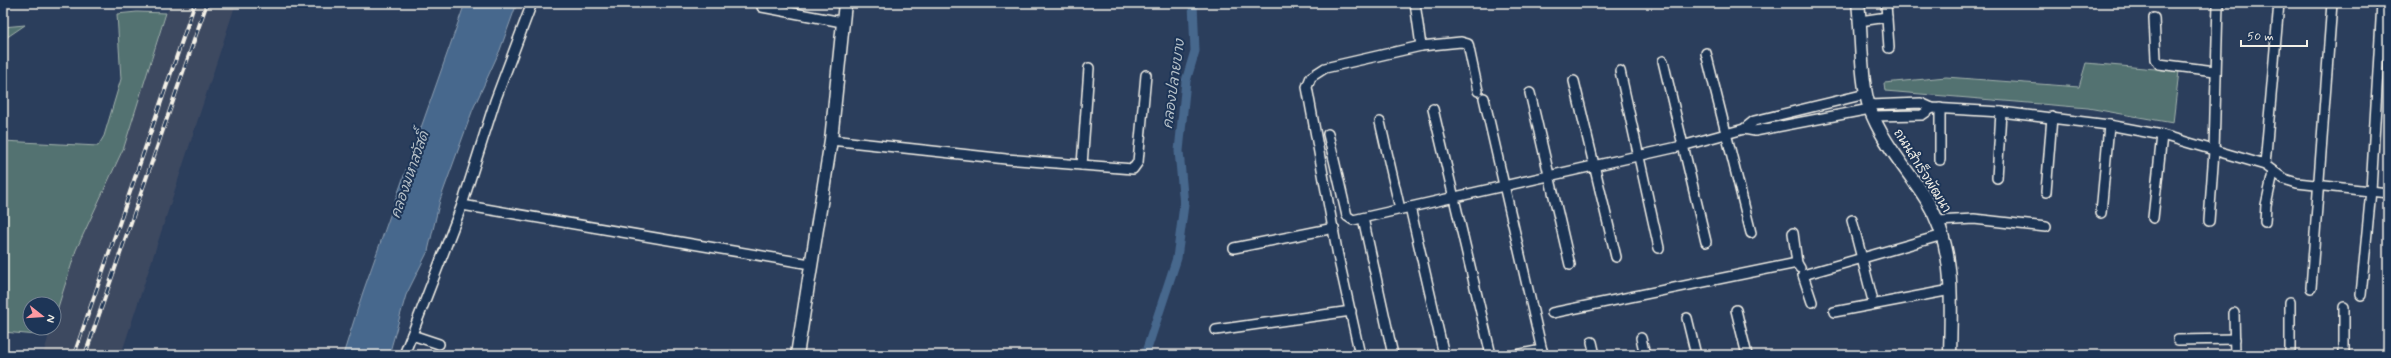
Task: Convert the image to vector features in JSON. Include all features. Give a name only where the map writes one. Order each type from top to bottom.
[{"type":"street","points":[[404,355],[462,205],[495,101],[532,3]]},
{"type":"street","points":[[797,355],[810,264],[831,140],[845,3]]},
{"type":"street","points":[[1415,3],[1421,46]]},
{"type":"street","name":"ถนนสำเร็จพัฒนา","points":[[1858,3],[1868,20],[1869,106],[1883,136],[1923,194],[1943,235],[1947,252],[1951,290],[1950,355]]},
{"type":"street","points":[[2209,221],[2214,151],[2218,3]]},
{"type":"street","points":[[2265,165],[2279,3]]},
{"type":"street","points":[[2311,288],[2317,186],[2332,3]]},
{"type":"street","points":[[2361,295],[2371,190],[2382,3]]},
{"type":"street","points":[[1886,4],[1888,48]]},
{"type":"street","points":[[762,7],[842,22]]},
{"type":"street","points":[[1868,20],[1887,17]]},
{"type":"street","points":[[2154,18],[2156,59],[2159,64],[2215,71]]},
{"type":"street","points":[[1360,355],[1338,256],[1334,228],[1308,97],[1308,82],[1311,77],[1325,68],[1421,46],[1461,42],[1468,44],[1478,91]]},
{"type":"street","points":[[1706,54],[1751,233]]},
{"type":"street","points":[[1663,61],[1706,242]]},
{"type":"street","points":[[1082,165],[1089,68]]},
{"type":"street","points":[[1620,71],[1637,156],[1659,248]]},
{"type":"street","points":[[831,140],[1128,170],[1136,167],[1146,75]]},
{"type":"street","points":[[1574,81],[1593,166],[1616,257]]},
{"type":"street","points":[[1530,93],[1570,265]]},
{"type":"street","points":[[1484,98],[1542,352],[1516,355]]},
{"type":"street","points":[[1328,134],[1347,216],[1353,220],[1682,146],[1744,129],[1754,121],[1792,112],[1921,103],[1936,108],[2052,117],[2109,125],[2162,135],[2265,165],[2273,173],[2284,179],[2317,186],[2388,192]]},
{"type":"street","points":[[1744,129],[1755,131],[1869,106],[1922,115],[1936,108]]},
{"type":"street","points":[[1936,108],[1940,160]]},
{"type":"street","points":[[1433,109],[1490,355]]},
{"type":"street","points":[[1792,112],[1794,123]]},
{"type":"street","points":[[1997,178],[2001,112]]},
{"type":"street","points":[[2046,192],[2052,117]]},
{"type":"street","points":[[1380,122],[1400,209]]},
{"type":"street","points":[[2102,213],[2109,125]]},
{"type":"street","points":[[2153,218],[2162,135]]},
{"type":"street","points":[[2265,222],[2266,206],[2273,173]]},
{"type":"street","points":[[462,205],[810,264]]},
{"type":"street","points":[[1410,207],[1444,355]]},
{"type":"street","points":[[1363,218],[1394,355]]},
{"type":"street","points":[[1937,221],[1974,219],[2046,227]]},
{"type":"street","points":[[1852,220],[1864,259],[1872,297]]},
{"type":"street","points":[[1234,248],[1334,228]]},
{"type":"street","points":[[1793,233],[1797,263],[1803,275],[1812,302]]},
{"type":"street","points":[[1803,275],[1864,259],[1943,235]]},
{"type":"street","points":[[1552,313],[1797,263]]},
{"type":"street","points":[[1834,312],[1951,290]]},
{"type":"street","points":[[2290,302],[2290,355]]},
{"type":"street","points":[[2344,307],[2344,355]]},
{"type":"street","points":[[1736,310],[1747,355]]},
{"type":"street","points":[[1216,330],[1351,311]]},
{"type":"street","points":[[2234,313],[2235,355]]},
{"type":"street","points":[[1687,318],[1696,355]]},
{"type":"street","points":[[412,335],[439,344]]},
{"type":"street","points":[[1641,338],[1645,355]]},
{"type":"street","points":[[2178,340],[2234,339]]},
{"type":"street","points":[[1592,342],[1595,355]]},
{"type":"shaded area","points":[[170,3],[236,3],[121,355],[43,355],[49,336],[62,336],[62,296],[76,250],[124,147]]},
{"type":"green space","points":[[137,12],[166,13],[124,147],[76,250],[62,296],[22,296],[22,334],[3,332],[3,141],[98,146],[104,136],[121,79],[117,14]]},
{"type":"green space","points":[[25,25],[3,40],[3,27]]},
{"type":"green space","points":[[2086,63],[2179,71],[2173,123],[2088,108],[1885,91],[1884,83],[1946,77],[2079,87]]},
{"type":"water","name":"คลองมหาสวัสดิ์","points":[[465,3],[517,3],[500,50],[473,109],[440,200],[428,251],[406,295],[389,355],[343,355],[363,292]]},
{"type":"waterway","name":"คลองปลายบาง","points":[[1145,355],[1177,258],[1184,205],[1179,151],[1186,81],[1195,51],[1193,3]]},
{"type":"railway","points":[[74,355],[195,3]]},
{"type":"railway","points":[[85,355],[207,3]]}]
